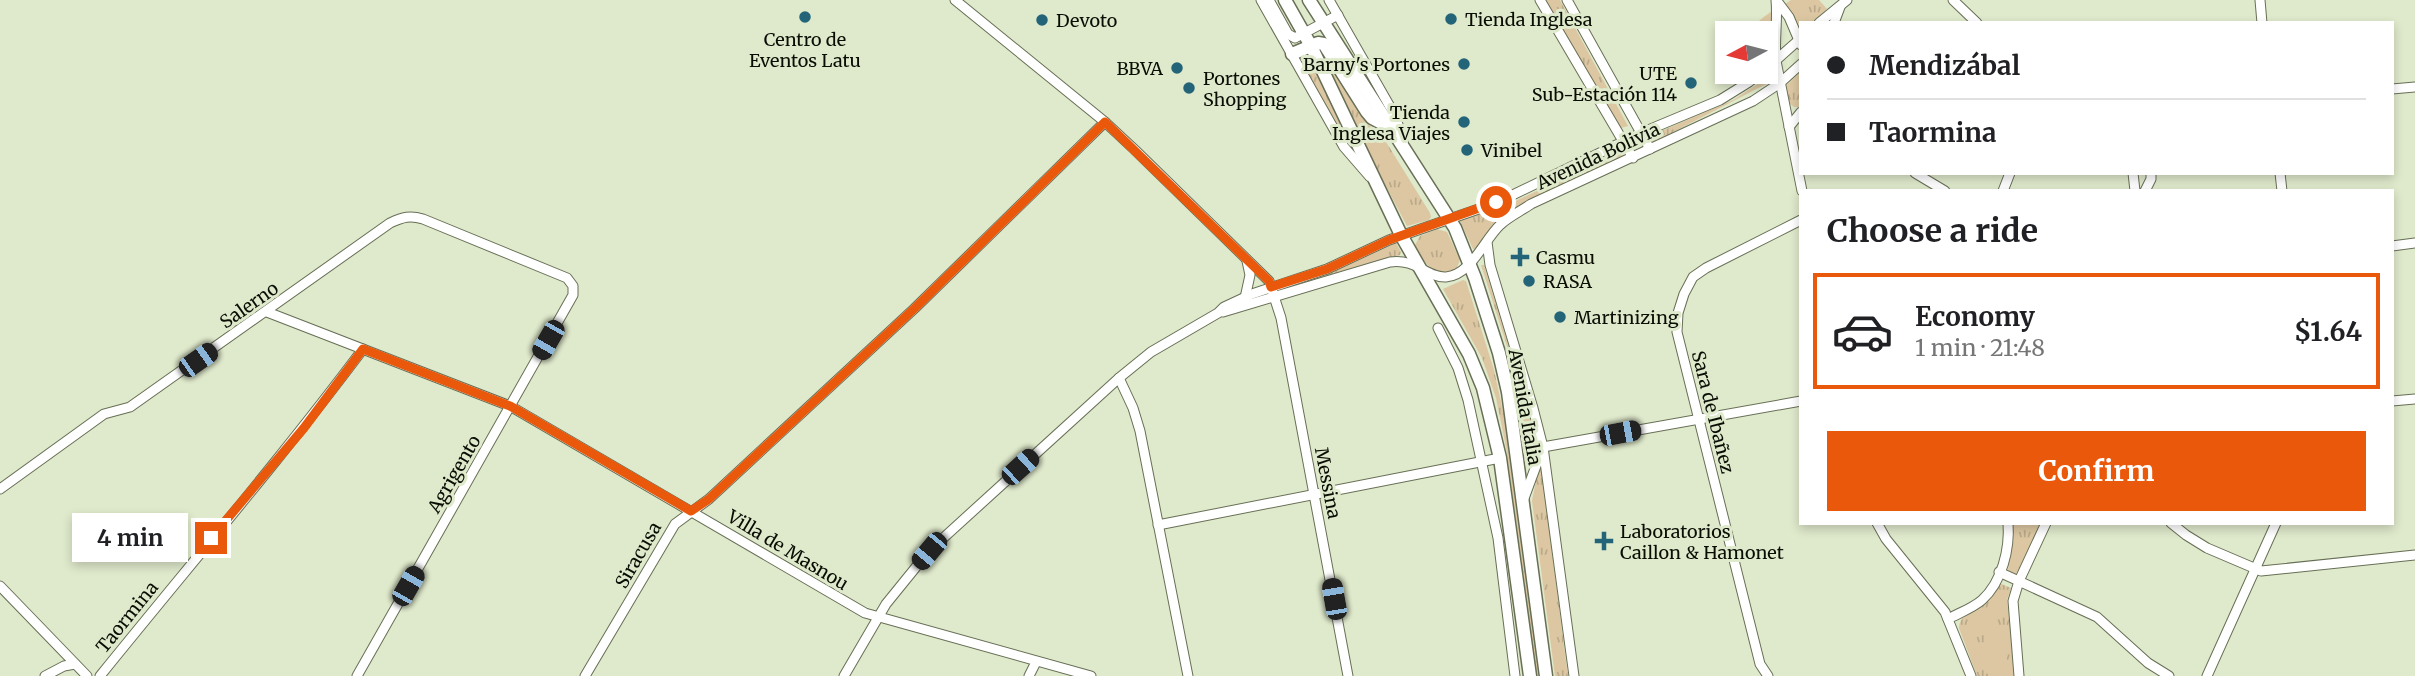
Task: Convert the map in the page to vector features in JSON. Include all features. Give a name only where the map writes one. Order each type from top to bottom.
[{"type":"main road","name":"Avenida Italia","points":[[1285,0],[1308,40],[1401,235],[1469,354],[1490,411],[1500,458],[1530,676]]},
{"type":"main road","name":"Avenida Italia","points":[[1309,0],[1387,126],[1449,218],[1470,263],[1499,353],[1508,392],[1546,676]]},
{"type":"main road","points":[[1292,54],[1308,40],[1324,44],[1367,112],[1387,126]]},
{"type":"street","points":[[955,0],[1105,122],[1269,281],[1273,292]]},
{"type":"street","name":"Avenida Italia","points":[[1261,0],[1345,147],[1376,184]]},
{"type":"street","points":[[1269,0],[1289,34],[1295,38],[1308,40],[1323,24],[1338,16]]},
{"type":"street","name":"Avenida Italia","points":[[1329,0],[1393,112],[1412,162]]},
{"type":"street","points":[[1540,0],[1633,158]]},
{"type":"street","points":[[1567,0],[1650,149]]},
{"type":"street","points":[[1776,0],[1789,17],[1799,39]]},
{"type":"street","points":[[1776,0],[1778,21]]},
{"type":"street","points":[[1954,0],[1976,21]]},
{"type":"street","points":[[2260,0],[2262,21]]},
{"type":"street","points":[[1821,21],[1844,4]]},
{"type":"street","points":[[1835,21],[1844,4]]},
{"type":"street","name":"Avenida Bolivia","points":[[1778,59],[1799,42]]},
{"type":"street","name":"Avenida Bolivia","points":[[1218,313],[1224,307],[1245,298],[1400,260],[1418,265],[1438,276],[1456,274],[1470,263],[1499,226],[1531,204],[1753,101],[1780,83],[1799,66]]},
{"type":"street","points":[[1778,72],[1799,175]]},
{"type":"street","name":"Avenida Bolivia","points":[[844,676],[878,616],[929,551],[1151,352],[1218,313],[1327,269],[1401,235],[1496,202],[1641,133],[1720,100],[1746,84]]},
{"type":"street","points":[[2394,89],[2415,87]]},
{"type":"street","points":[[1790,127],[1799,116]]},
{"type":"street","name":"Siracusa","points":[[585,676],[675,524],[709,499],[915,308],[1105,122]]},
{"type":"street","points":[[1918,175],[1942,189]]},
{"type":"street","name":"Salerno","points":[[0,489],[104,414],[130,407],[390,223],[412,216],[567,278],[573,286]]},
{"type":"street","name":"Sara de Ibañez","points":[[1766,675],[1760,664],[1677,332],[1678,313],[1693,277],[1799,221]]},
{"type":"street","name":"Avenida Italia","points":[[1487,242],[1490,265],[1543,447],[1574,676]]},
{"type":"street","points":[[2394,246],[2415,243]]},
{"type":"street","points":[[1245,298],[1250,275],[1247,261]]},
{"type":"street","name":"Agrigento","points":[[357,676],[573,295],[573,286]]},
{"type":"street","name":"Messina","points":[[1273,292],[1281,318],[1348,676]]},
{"type":"street","name":"Villa de Masnou","points":[[267,312],[510,406],[853,607],[1091,676]]},
{"type":"street","points":[[1438,328],[1458,368],[1468,400],[1498,538],[1515,676]]},
{"type":"street","name":"Taormina","points":[[100,676],[304,428],[363,349]]},
{"type":"street","points":[[1119,378],[1140,431],[1188,676]]},
{"type":"street","points":[[2394,401],[2415,399]]},
{"type":"street","points":[[1523,502],[1543,447],[1799,401]]},
{"type":"street","points":[[1158,525],[1500,458]]},
{"type":"street","points":[[1878,525],[1948,619],[1971,676]]},
{"type":"street","points":[[1948,619],[1983,600],[1999,572],[2008,544],[2008,525]]},
{"type":"street","points":[[2020,676],[2012,609],[2019,581],[2045,525]]},
{"type":"street","points":[[2174,525],[2196,542],[2255,570],[2267,571],[2415,555]]},
{"type":"street","points":[[2208,676],[2275,525]]},
{"type":"street","points":[[1999,572],[2097,617],[2148,663],[2169,676]]},
{"type":"street","points":[[0,586],[86,676]]},
{"type":"street","points":[[1029,676],[1036,662]]},
{"type":"street","points":[[46,676],[64,666],[75,664]]},
{"type":"green space","points":[[1543,0],[1560,0],[1628,126],[1621,128]]},
{"type":"green space","points":[[1791,0],[1819,0],[1827,9],[1815,21],[1799,21],[1799,24],[1785,4]]},
{"type":"green space","points":[[1772,11],[1773,21],[1759,21]]},
{"type":"green space","points":[[1320,48],[1372,129],[1383,137],[1430,213],[1429,220],[1407,226],[1370,156]]},
{"type":"green space","points":[[1310,53],[1349,143],[1298,59],[1298,55]]},
{"type":"green space","points":[[1799,73],[1799,107],[1789,103],[1786,86]]},
{"type":"green space","points":[[1758,84],[1766,84],[1652,143],[1649,142],[1650,136],[1733,100]]},
{"type":"green space","points":[[1621,151],[1624,153],[1623,157],[1524,206],[1473,249],[1460,221],[1507,205]]},
{"type":"green space","points":[[1437,229],[1447,232],[1460,260],[1456,270],[1441,272],[1430,267],[1415,245],[1420,236]]},
{"type":"green space","points":[[1396,243],[1400,255],[1285,288],[1334,270]]},
{"type":"green space","points":[[1481,265],[1484,265],[1533,425],[1534,445],[1528,467],[1512,362]]},
{"type":"green space","points":[[1466,281],[1494,370],[1505,420],[1541,676],[1537,676],[1506,447],[1496,398],[1482,358],[1443,289]]},
{"type":"green space","points":[[1539,466],[1568,676],[1555,676],[1532,501]]},
{"type":"green space","points":[[2011,525],[2039,525],[2015,575],[2008,570],[2012,543]]},
{"type":"green space","points":[[1999,583],[2011,588],[2007,600],[2016,676],[1977,676],[1959,628],[1960,623],[1966,615],[1986,602]]},
{"type":"green space","points":[[2005,634],[2008,672],[1987,674],[1984,636]]},
{"type":"place","name":"Centro de Eventos Latu","points":[[805,17]]},
{"type":"place","name":"Tienda Inglesa","points":[[1451,19]]},
{"type":"place","name":"Devoto","points":[[1042,20]]},
{"type":"place","name":"Barny's Portones","points":[[1464,64]]},
{"type":"place","name":"BBVA","points":[[1177,68]]},
{"type":"place","name":"UTE Sub-Estación 114","points":[[1691,83]]},
{"type":"place","name":"Portones Shopping","points":[[1189,88]]},
{"type":"place","name":"Tienda Inglesa Viajes","points":[[1464,122]]},
{"type":"place","name":"Vinibel","points":[[1467,150]]},
{"type":"place","name":"Casmu","points":[[1520,257]]},
{"type":"place","name":"RASA","points":[[1529,281]]},
{"type":"place","name":"Martinizing","points":[[1560,317]]},
{"type":"place","name":"Laboratorios Caillon & Hamonet","points":[[1604,541]]},
{"type":"route","points":[[211,538],[304,428],[363,349],[510,406],[691,511],[709,499],[915,308],[1105,122],[1269,281],[1271,287],[1327,269],[1389,240],[1496,202]]}]
